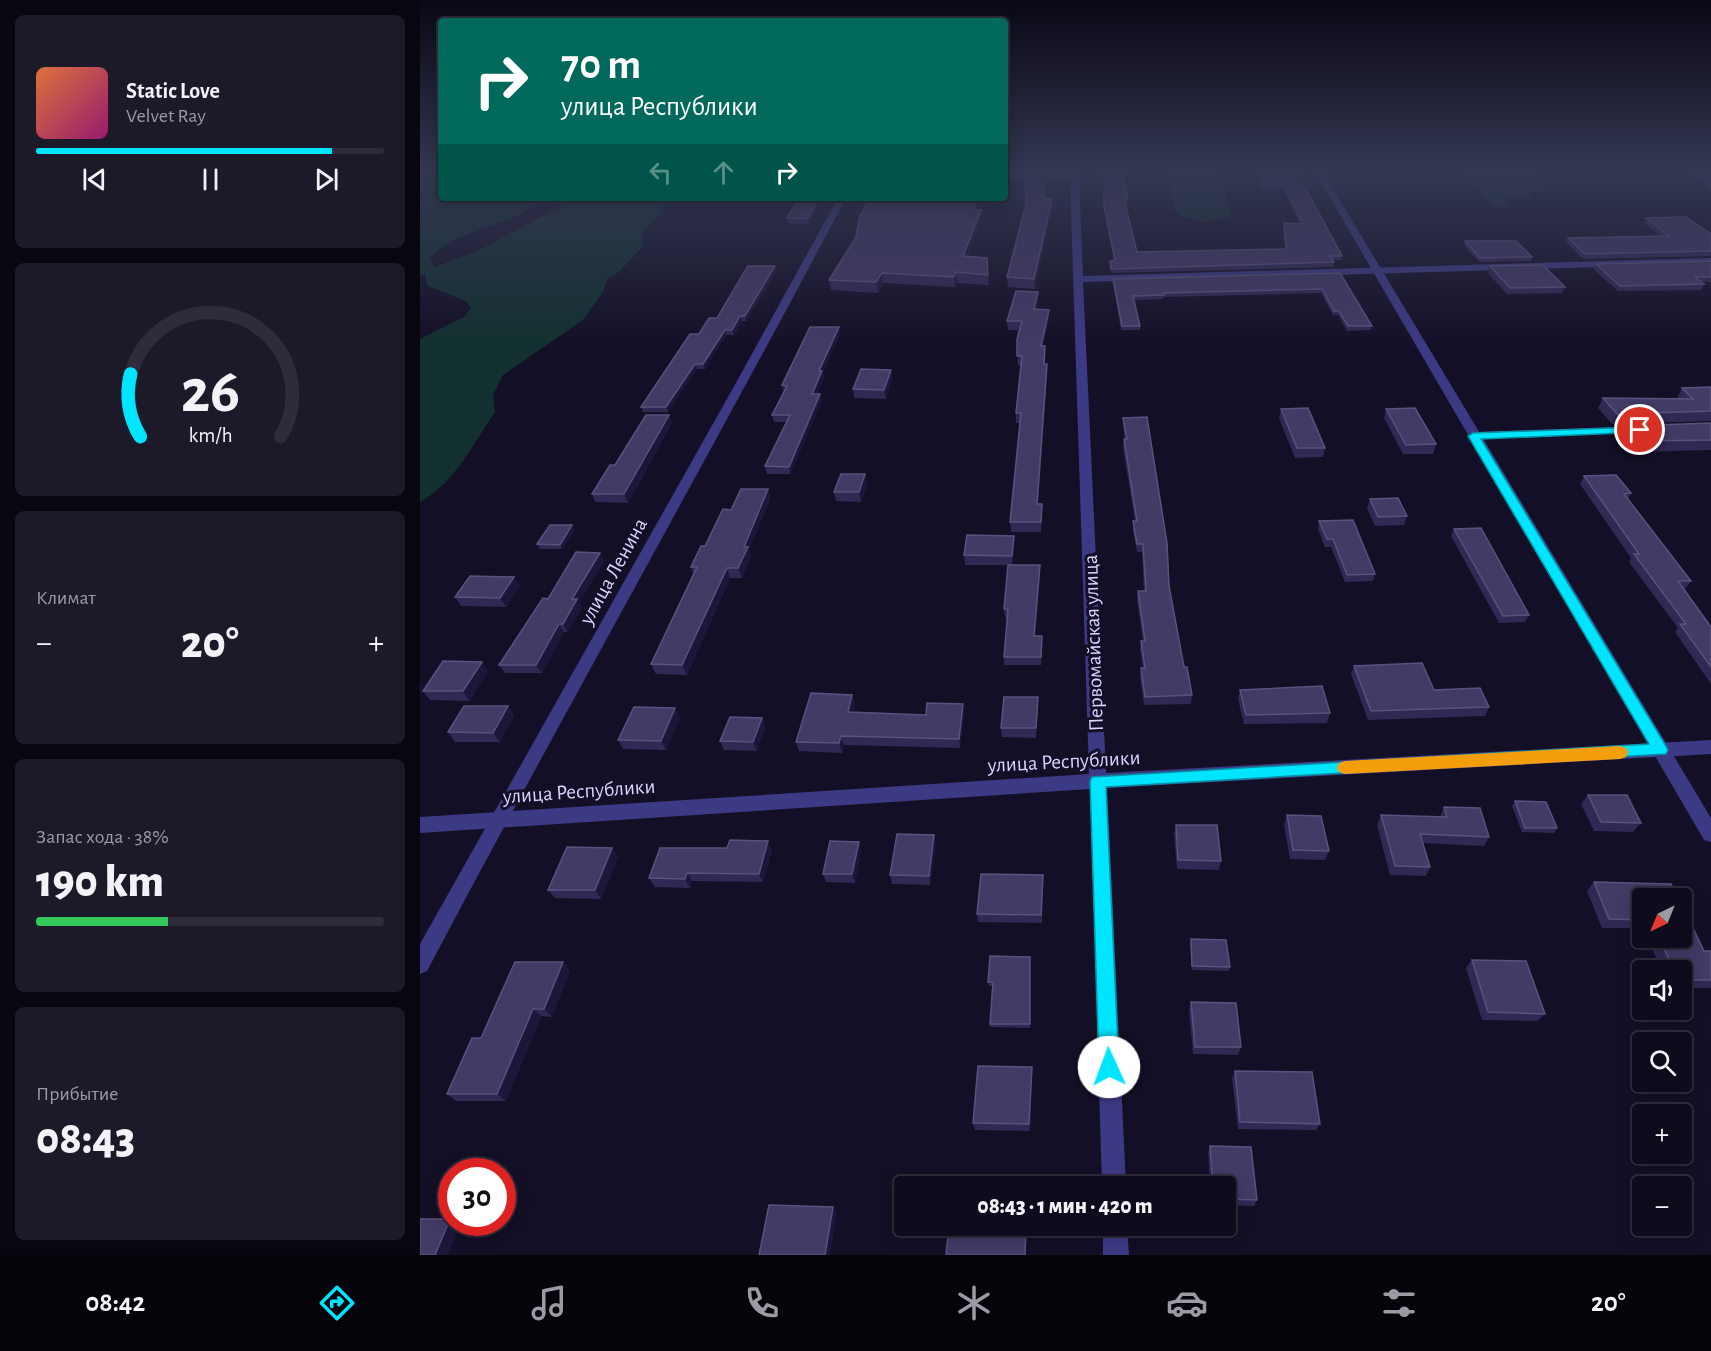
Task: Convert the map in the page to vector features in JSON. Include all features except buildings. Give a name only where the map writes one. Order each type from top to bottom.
[{"type":"street","name":"улица Ленина","points":[[420,964],[497,818],[754,364],[825,231]]},
{"type":"street","name":"Первомайская улица","points":[[1077,231],[1114,1176]]},
{"type":"street","points":[[1353,231],[1711,834]]},
{"type":"street","points":[[1078,279],[1711,261]]},
{"type":"street","points":[[1473,436],[1652,429]]},
{"type":"street","name":"улица Республики","points":[[420,825],[497,818],[1098,781],[1711,747]]},
{"type":"street","points":[[1115,1236],[1116,1255]]},
{"type":"green space","points":[[420,231],[478,231],[442,247],[430,258],[435,267],[477,251],[516,231],[645,231],[642,235],[643,246],[619,272],[608,278],[603,292],[583,320],[503,375],[493,395],[495,412],[471,450],[453,474],[420,502],[420,339],[464,317],[471,308],[466,301],[428,286],[425,274],[420,276]]},
{"type":"slow traffic","points":[[1345,768],[1620,752]]},
{"type":"route","points":[[1109,1067],[1098,781],[1660,750],[1473,436],[1640,430]]}]
